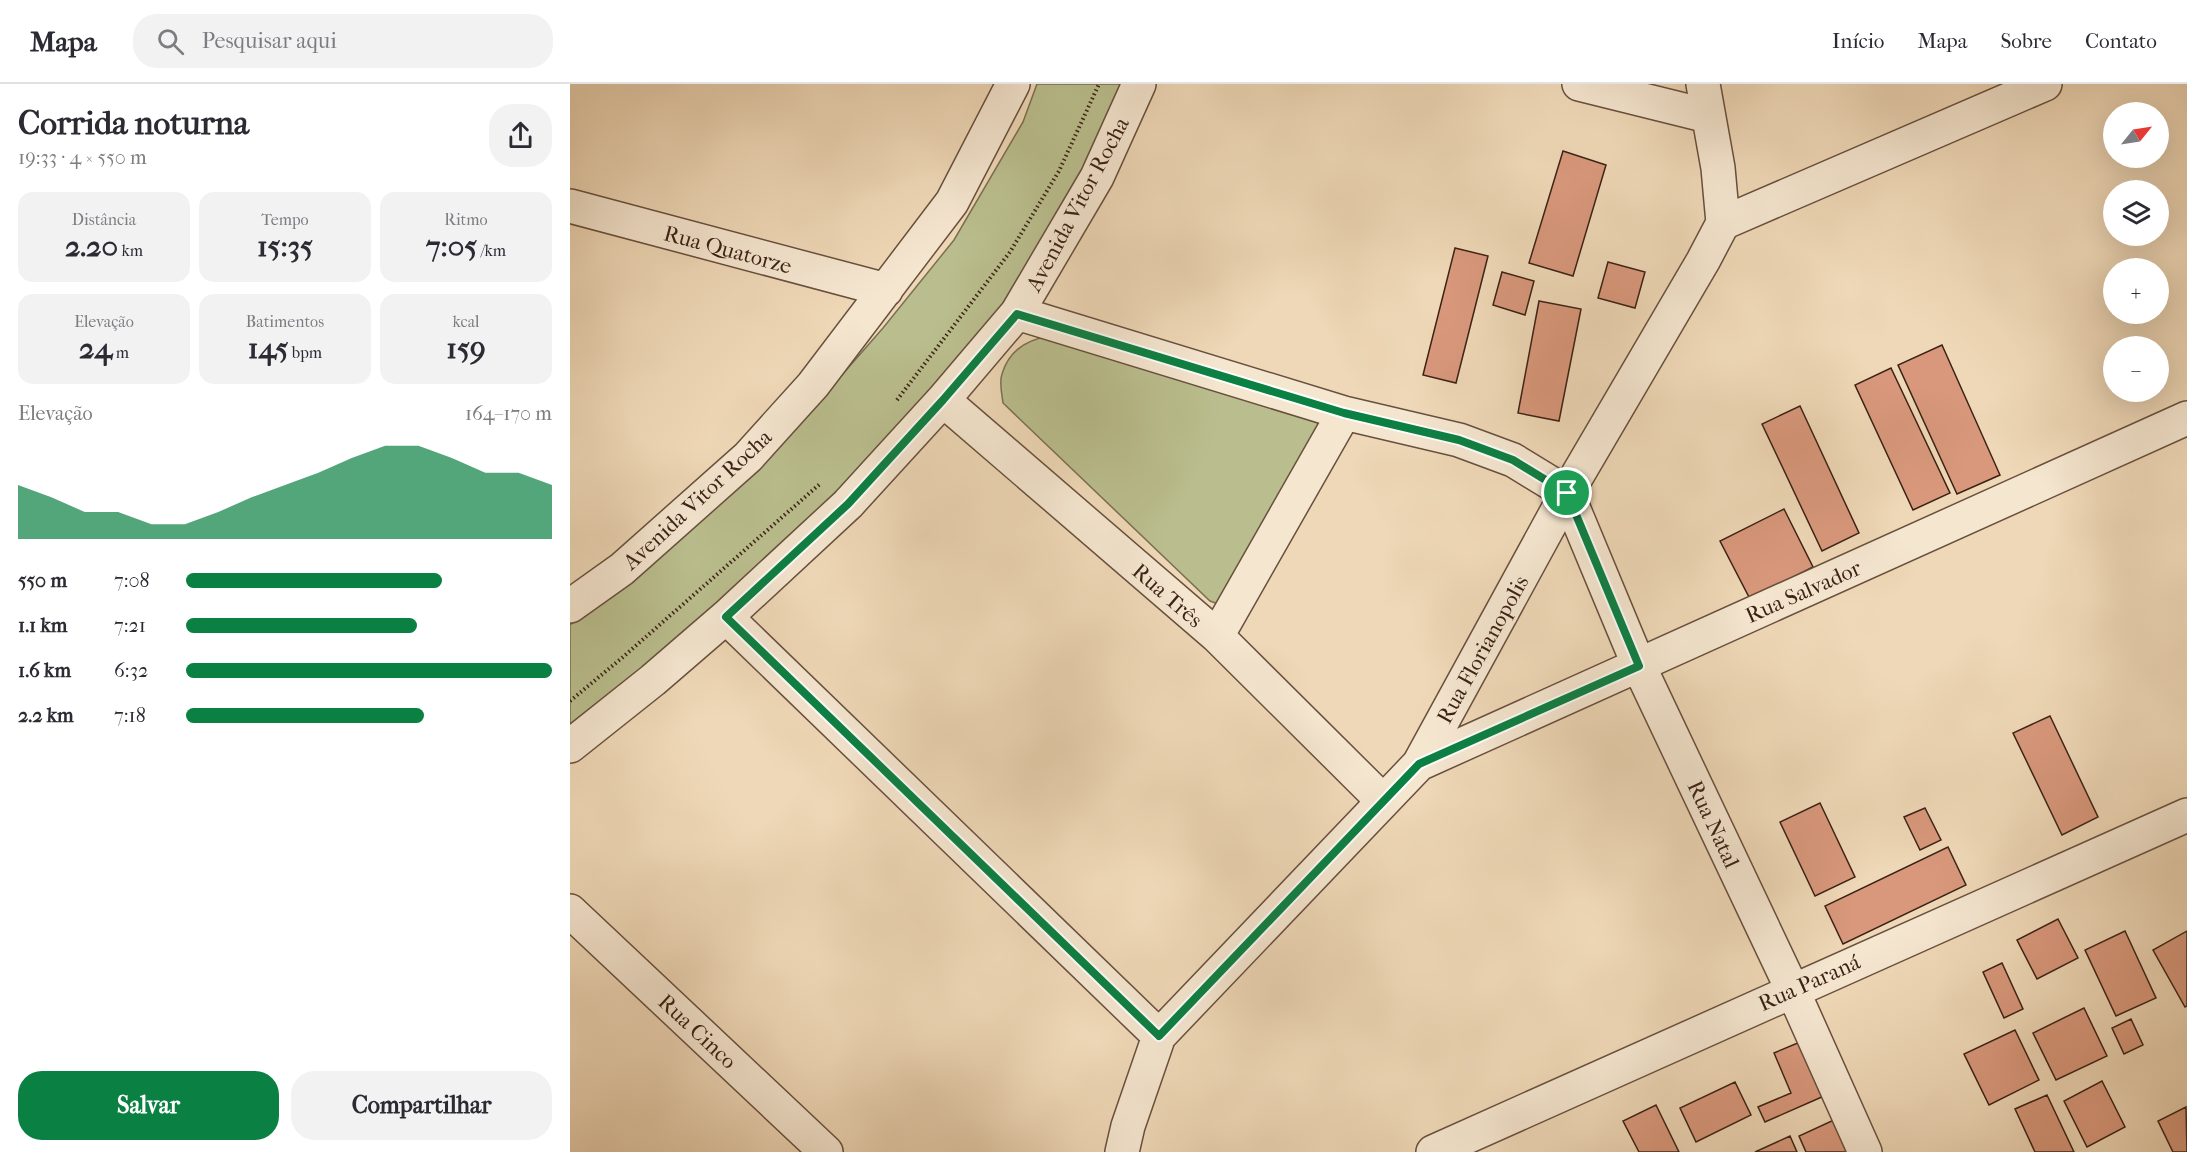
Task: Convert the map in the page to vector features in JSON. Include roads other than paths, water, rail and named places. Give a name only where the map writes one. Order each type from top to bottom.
[{"type":"street","name":"Avenida Vitor Rocha","points":[[570,606],[622,569],[748,457],[813,385],[952,202],[1013,84]]},
{"type":"street","name":"Avenida Vitor Rocha","points":[[570,746],[653,680],[726,617],[848,504],[943,400],[1017,314],[1097,177],[1139,84]]},
{"type":"street","points":[[1579,84],[1708,116]]},
{"type":"street","points":[[1703,84],[1718,168],[1723,223],[2045,84]]},
{"type":"street","name":"Rua Quatorze","points":[[570,206],[886,290]]},
{"type":"street","name":"Rua Florianopolis","points":[[1122,1152],[1128,1126],[1159,1036],[1419,764],[1567,493],[1723,223]]},
{"type":"street","points":[[1017,314],[1344,413],[1459,440],[1513,460],[1567,493]]},
{"type":"street","name":"Rua Três","points":[[943,400],[1216,636],[1383,801]]},
{"type":"street","points":[[1216,636],[1344,413]]},
{"type":"street","name":"Rua Salvador","points":[[1419,764],[2187,418]]},
{"type":"street","name":"Rua Natal","points":[[1567,493],[1639,666],[1792,989],[1865,1152]]},
{"type":"street","points":[[726,617],[1159,1036]]},
{"type":"street","name":"Rua Paraná","points":[[1432,1152],[2187,814]]},
{"type":"street","name":"Rua Cinco","points":[[570,911],[826,1152]]}]
